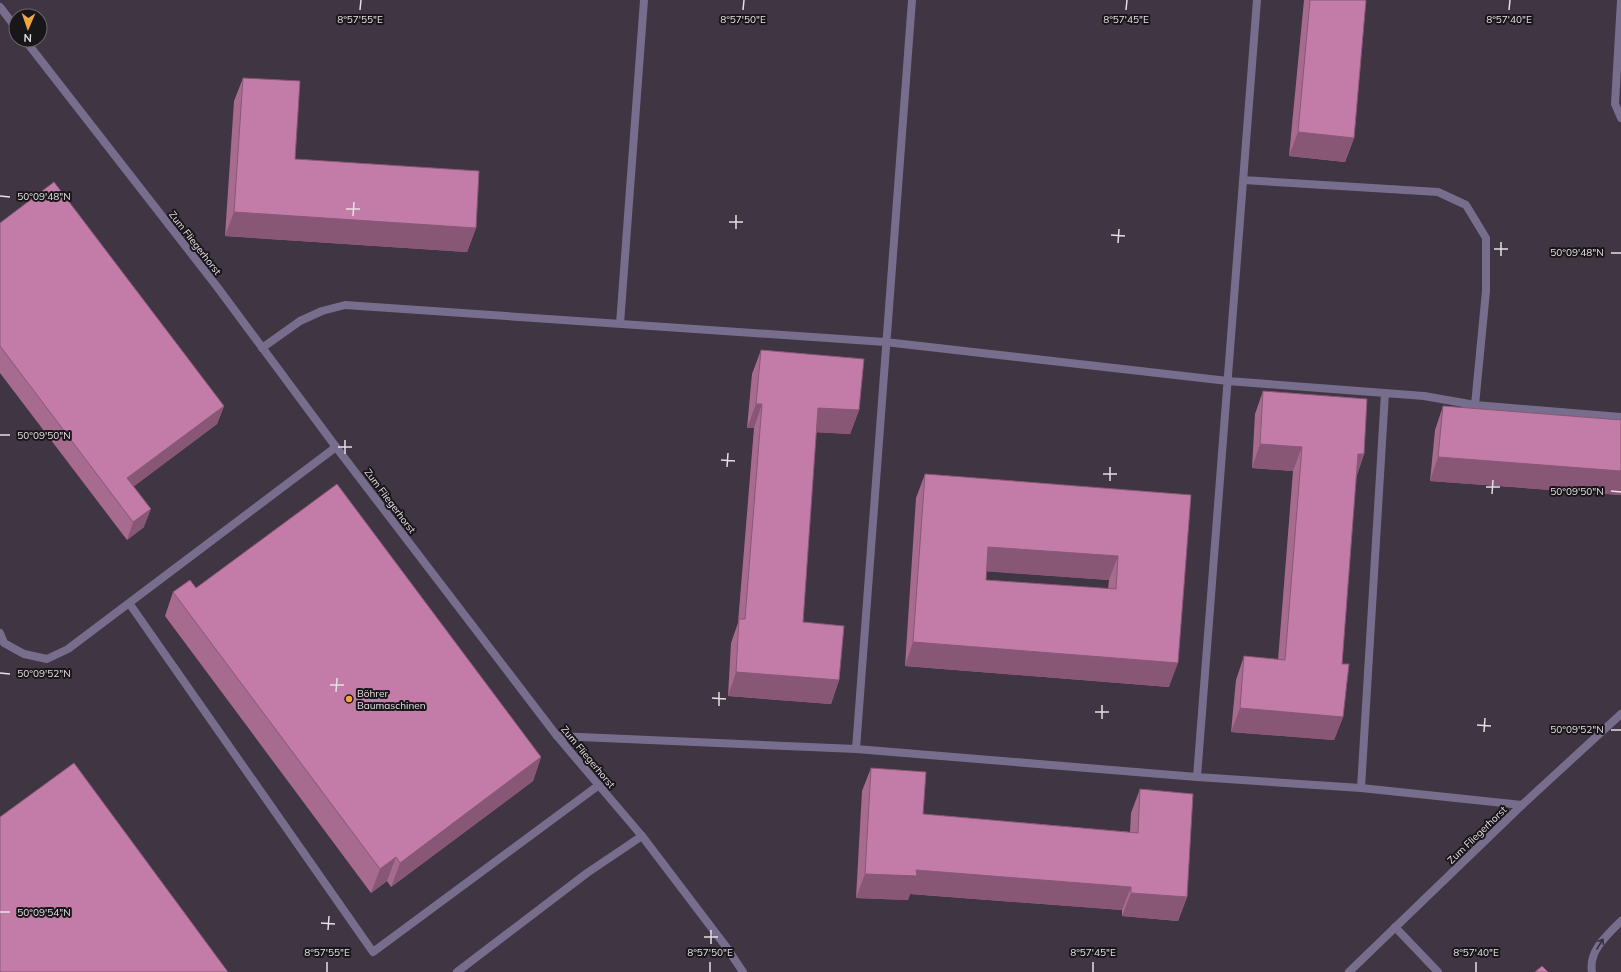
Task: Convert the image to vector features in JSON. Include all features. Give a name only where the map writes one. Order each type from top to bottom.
[{"type":"street","points":[[620,324],[644,0]]},
{"type":"street","points":[[856,749],[885,342],[912,0]]},
{"type":"street","points":[[1197,777],[1257,0]]},
{"type":"street","points":[[1621,0],[1615,104],[1621,118]]},
{"type":"street","points":[[0,7],[8,18]]},
{"type":"street","name":"Zum Fliegerhorst","points":[[31,48],[218,288],[336,447],[557,736],[642,836],[727,948],[743,972]]},
{"type":"street","points":[[1243,180],[1438,192],[1466,206],[1486,238],[1486,291],[1475,404]]},
{"type":"street","points":[[262,348],[300,321],[322,311],[346,305],[885,342],[1228,381],[1424,396],[1475,404],[1621,417]]},
{"type":"street","points":[[1361,788],[1385,393]]},
{"type":"street","points":[[0,633],[4,642],[24,654],[47,659],[68,649],[336,447]]},
{"type":"street","points":[[129,603],[373,952],[599,785]]},
{"type":"street","name":"Zum Fliegerhorst","points":[[1349,972],[1522,805],[1621,714]]},
{"type":"street","points":[[557,736],[856,749],[1197,777],[1361,788],[1522,805]]},
{"type":"street","points":[[457,972],[587,873],[642,836]]},
{"type":"street","points":[[1592,972],[1591,965],[1600,942],[1621,921]]},
{"type":"street","points":[[1395,927],[1438,972]]},
{"type":"shaded area","points":[[0,0],[1621,0],[1621,972],[0,972]]},
{"type":"building","points":[[1310,0],[1366,0],[1354,138],[1298,132]]},
{"type":"building","points":[[243,78],[300,81],[295,159],[479,171],[476,228],[234,212]]},
{"type":"building","points":[[54,182],[224,406],[127,478],[151,509],[133,522],[0,346],[0,223]]},
{"type":"building","points":[[761,350],[864,359],[859,410],[818,408],[803,622],[844,626],[839,680],[736,672],[739,619],[745,619],[762,404],[756,404]]},
{"type":"building","points":[[1263,391],[1367,399],[1364,454],[1358,454],[1342,664],[1349,664],[1343,717],[1240,708],[1244,656],[1285,660],[1302,447],[1260,444]]},
{"type":"building","points":[[1443,406],[1621,420],[1621,471],[1438,457]]},
{"type":"building","points":[[925,474],[1191,495],[1178,663],[913,642]],"holes":[[[988,547],[1118,556],[1116,589],[986,580]]]},
{"type":"building","name":"Böhrer Baumaschinen","points":[[337,484],[541,757],[400,863],[396,857],[380,869],[173,592],[190,580],[196,588]]},
{"type":"building","points":[[74,763],[228,972],[0,972],[0,817]]},
{"type":"building","points":[[871,768],[926,772],[923,814],[1138,833],[1140,789],[1193,794],[1187,897],[1131,893],[1131,887],[916,870],[917,876],[865,874]]},
{"type":"building","points":[[1542,966],[1548,972],[1535,972]]},
{"type":"place","name":"Böhrer Baumaschinen","points":[[349,699]]}]
